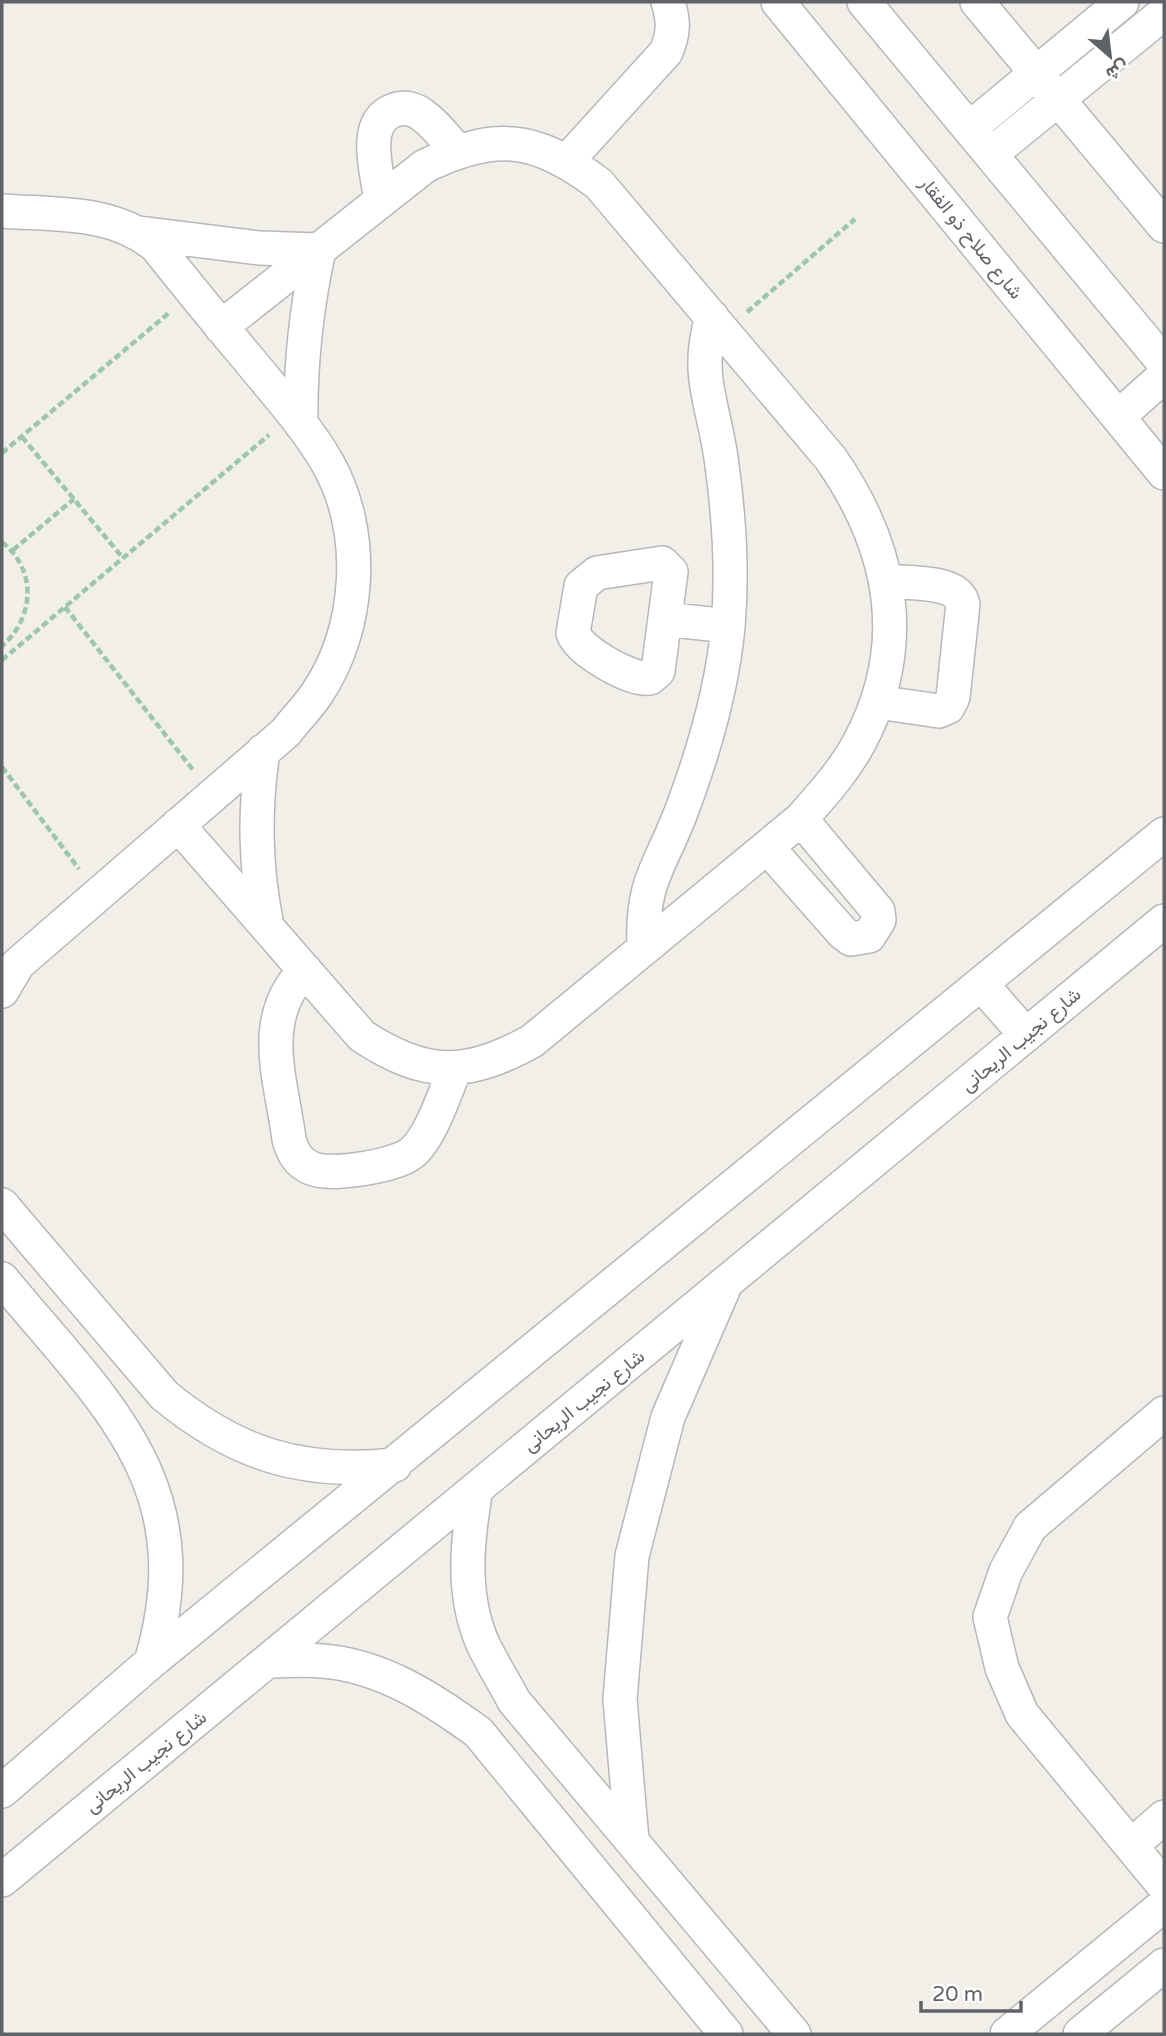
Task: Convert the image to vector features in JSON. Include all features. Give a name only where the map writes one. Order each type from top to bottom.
[{"type":"street","points":[[568,160],[666,52],[673,27],[668,2]]},
{"type":"street","name":"شارع صلاح ذو الفقار","points":[[778,2],[1164,473]]},
{"type":"street","points":[[864,2],[1164,363]]},
{"type":"street","points":[[977,2],[1164,226]]},
{"type":"street","points":[[970,128],[1122,2]]},
{"type":"street","points":[[991,154],[1164,13]]},
{"type":"street","points":[[381,201],[374,141],[376,128],[382,117],[394,110],[407,108],[419,113],[457,150]]},
{"type":"street","points":[[178,825],[362,1036],[390,1054],[422,1065],[455,1069],[496,1061],[532,1041],[801,819],[834,781],[859,743],[877,702],[887,663],[890,622],[887,581],[875,538],[856,496],[831,459],[599,184],[568,160],[542,149],[514,143],[485,144],[457,150],[425,166],[221,327]]},
{"type":"street","points":[[2,211],[100,219],[139,233],[247,246],[319,250]]},
{"type":"street","points":[[7,976],[286,732],[316,694],[339,651],[351,605],[354,556],[346,509],[328,464],[297,419],[156,247],[139,233]]},
{"type":"street","points":[[297,419],[307,307],[319,250]]},
{"type":"street","points":[[644,947],[643,919],[647,890],[704,751],[719,689],[728,626],[728,511],[720,453],[703,370],[705,343],[718,324]]},
{"type":"street","points":[[1118,417],[1164,376]]},
{"type":"street","points":[[877,702],[939,711],[948,707],[953,697],[963,604],[959,594],[950,588],[887,581]]},
{"type":"street","points":[[665,619],[728,626]]},
{"type":"street","points":[[263,751],[255,839],[258,883],[267,927]]},
{"type":"street","points":[[767,847],[843,933],[851,939],[869,936],[879,920],[878,911],[801,819]]},
{"type":"street","points":[[2,1791],[151,1661],[395,1465],[1164,834]]},
{"type":"street","name":"شارع نجيب الريحانى","points":[[2,1880],[1164,921]]},
{"type":"street","points":[[305,971],[284,996],[274,1028],[292,1151],[310,1168],[321,1172],[391,1164],[404,1159],[423,1140],[455,1069]]},
{"type":"street","points":[[982,985],[1026,1035]]},
{"type":"street","points":[[2,1205],[164,1395],[188,1415],[242,1446],[281,1460],[332,1468],[395,1465]]},
{"type":"street","points":[[2,1279],[124,1427],[155,1490],[168,1558],[167,1594],[151,1661]]},
{"type":"street","points":[[632,1841],[620,1699],[632,1556],[668,1417],[725,1286]]},
{"type":"street","points":[[1164,1413],[1030,1527],[1006,1571],[990,1616],[1002,1668],[1022,1714],[1164,1886]]},
{"type":"street","points":[[476,1489],[467,1540],[469,1592],[482,1642],[514,1701],[794,2034]]},
{"type":"street","points":[[269,1661],[324,1661],[377,1673],[427,1695],[478,1732],[726,2034]]},
{"type":"street","points":[[478,1732],[514,1701]]},
{"type":"street","points":[[1131,1846],[1164,1817]]},
{"type":"street","points":[[1007,2034],[1164,1905]]},
{"type":"street","points":[[1080,2034],[1164,1965]]},
{"type":"path","points":[[718,324],[855,219]]},
{"type":"path","points":[[2,453],[193,292]]},
{"type":"path","points":[[2,660],[123,558],[297,419]]},
{"type":"path","points":[[22,437],[123,558]]},
{"type":"path","points":[[13,551],[74,499]]},
{"type":"path","points":[[2,542],[13,551],[26,574],[29,600],[21,625],[2,645]]},
{"type":"path","points":[[65,607],[213,795]]},
{"type":"path","points":[[2,767],[99,895]]}]
